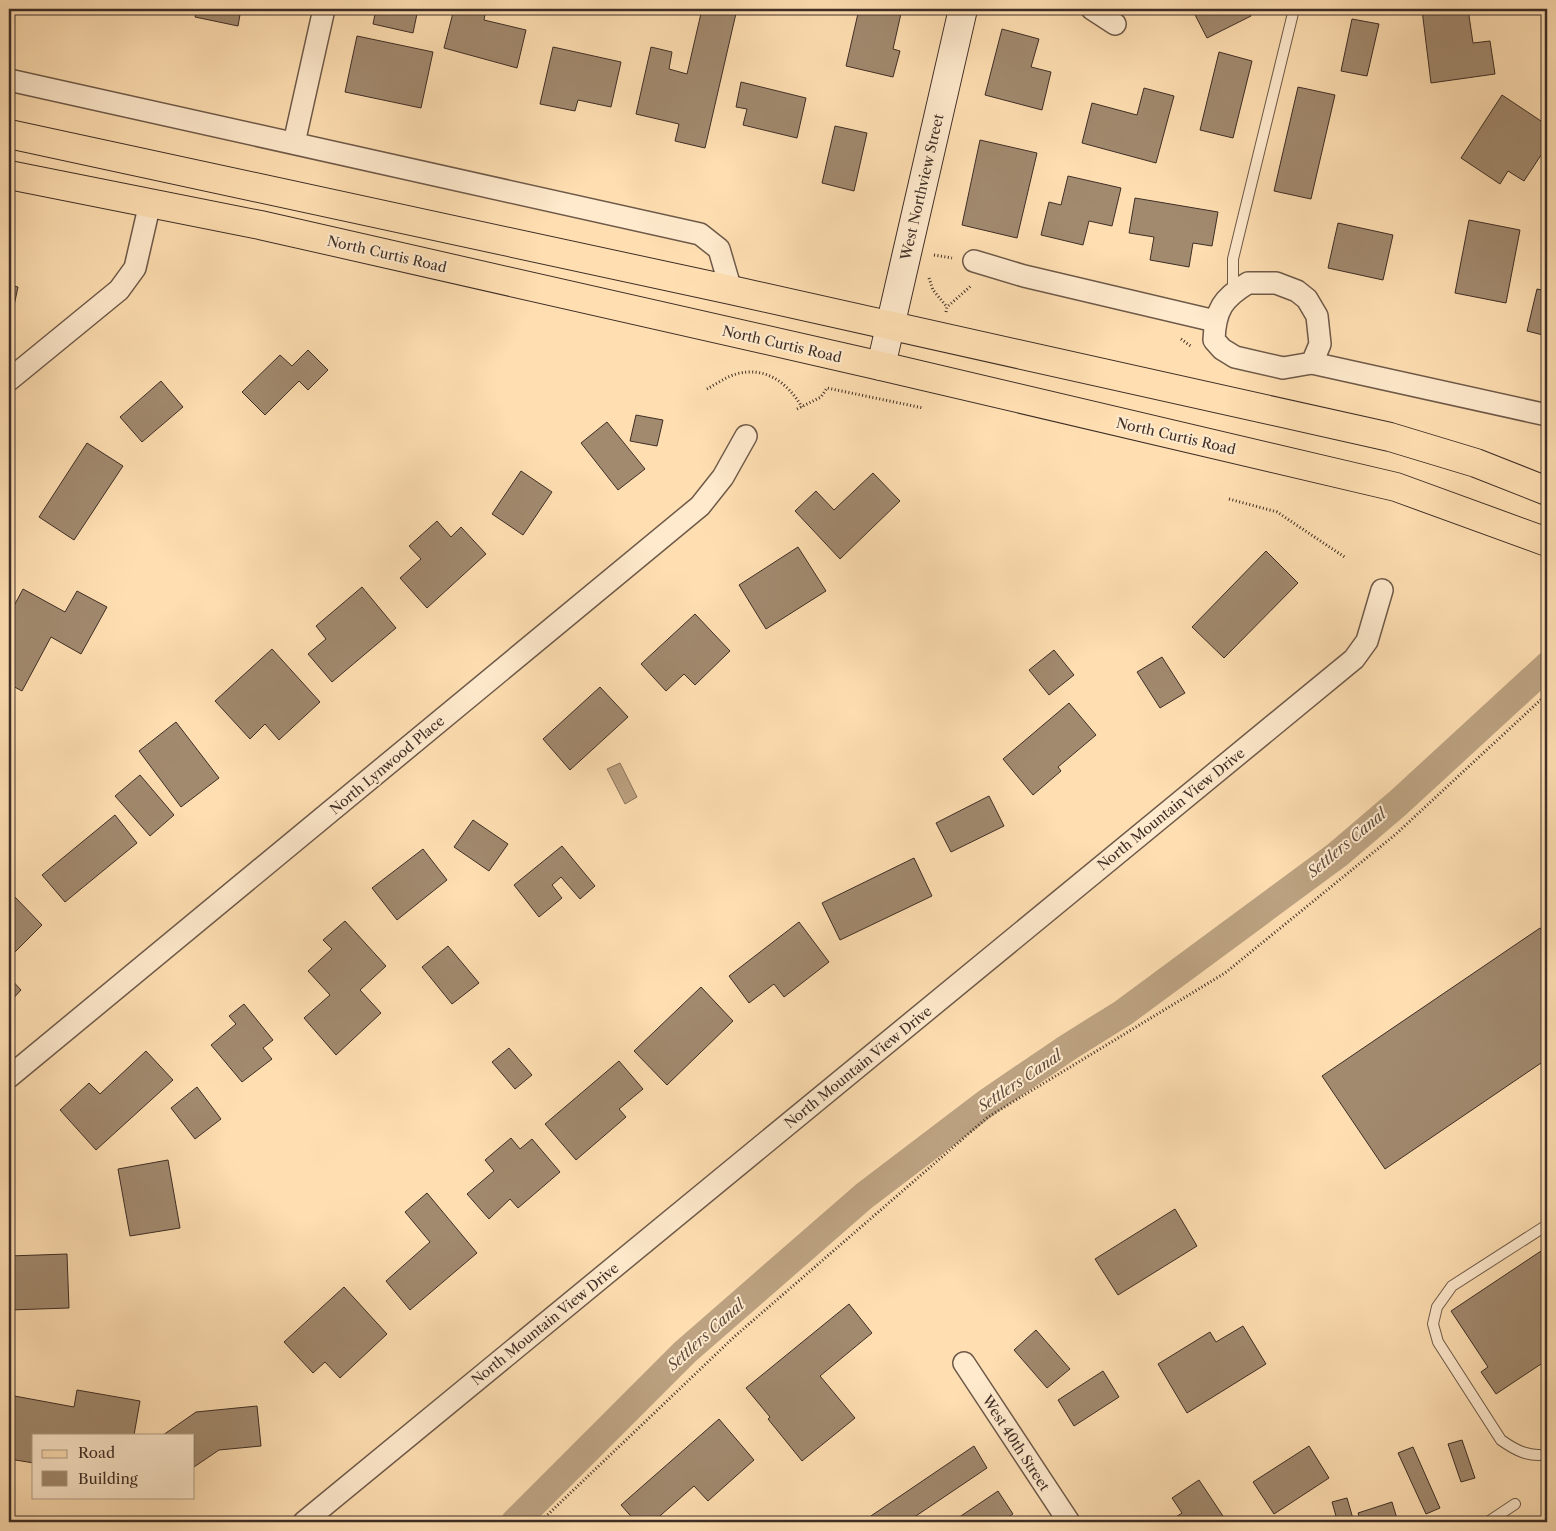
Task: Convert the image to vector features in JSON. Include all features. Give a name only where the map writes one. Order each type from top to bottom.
[{"type":"main road","points":[[9,134],[732,290],[1390,437],[1476,463],[1547,491]]},
{"type":"main road","name":"North Curtis Road","points":[[9,175],[270,228],[881,366],[1396,486],[1547,542]]},
{"type":"street","points":[[294,143],[324,9]]},
{"type":"street","name":"West Northview Street","points":[[881,366],[964,9]]},
{"type":"street","points":[[1092,9],[1115,24]]},
{"type":"street","points":[[9,80],[700,234],[719,249],[732,290]]},
{"type":"street","points":[[9,380],[119,290],[135,268],[150,203]]},
{"type":"street","points":[[975,270],[1024,276],[1215,321]]},
{"type":"street","points":[[1312,364],[1320,344],[1317,316],[1308,299],[1297,291],[1276,284],[1248,283],[1233,292],[1222,306],[1215,321],[1214,340],[1222,349],[1235,357],[1283,368],[1312,364],[1547,415]]},
{"type":"street","name":"North Lynwood Place","points":[[9,1077],[700,506],[723,477],[746,436]]},
{"type":"street","name":"North Mountain View Drive","points":[[304,1522],[1354,659],[1367,641],[1382,590]]},
{"type":"street","name":"West 40th Street","points":[[964,1364],[1069,1522]]},
{"type":"lane","points":[[1233,292],[1233,259],[1294,9]]},
{"type":"lane","points":[[1547,1225],[1452,1286],[1437,1307],[1433,1324],[1438,1342],[1501,1440],[1516,1451],[1539,1456],[1547,1454]]},
{"type":"lane","points":[[1488,1522],[1515,1504]]},
{"type":"path","points":[[932,262],[933,255]]},
{"type":"path","points":[[928,276],[933,290],[947,306],[975,270]]},
{"type":"path","points":[[708,389],[734,375],[747,372],[760,374],[773,377],[785,384],[802,407]]},
{"type":"path","points":[[797,409],[821,397],[827,388],[923,408]]},
{"type":"path","points":[[1229,499],[1277,512],[1346,558]]},
{"type":"path","points":[[540,1522],[734,1336],[988,1117],[1225,973],[1396,834],[1547,694]]},
{"type":"shaded area","points":[[620,763],[637,797],[625,804],[607,769]]},
{"type":"building","points":[[197,9],[241,9],[238,26],[195,17]]},
{"type":"building","points":[[376,9],[418,9],[413,33],[373,24]]},
{"type":"building","points":[[454,9],[486,9],[484,20],[526,30],[517,68],[444,48]]},
{"type":"building","points":[[702,9],[737,9],[705,148],[675,141],[679,124],[636,114],[651,47],[672,52],[669,69],[687,74]]},
{"type":"building","points":[[859,9],[902,9],[893,49],[900,51],[893,77],[846,66]]},
{"type":"building","points":[[1192,9],[1248,9],[1251,16],[1207,38]]},
{"type":"building","points":[[1468,9],[1473,43],[1490,41],[1495,74],[1431,83],[1422,10]]},
{"type":"building","points":[[1352,19],[1379,24],[1367,76],[1341,71]]},
{"type":"building","points":[[1002,29],[1039,39],[1031,67],[1051,72],[1042,110],[985,95]]},
{"type":"building","points":[[357,36],[433,52],[421,108],[345,92]]},
{"type":"building","points":[[553,47],[621,62],[611,107],[578,100],[575,111],[540,104]]},
{"type":"building","points":[[1219,52],[1252,61],[1233,138],[1200,130]]},
{"type":"building","points":[[741,82],[806,98],[797,138],[743,125],[747,109],[736,107]]},
{"type":"building","points":[[1298,87],[1335,95],[1311,199],[1274,191]]},
{"type":"building","points":[[1144,88],[1174,96],[1156,163],[1082,143],[1092,103],[1137,115]]},
{"type":"building","points":[[1502,95],[1547,125],[1547,146],[1524,181],[1508,171],[1500,184],[1461,158]]},
{"type":"building","points":[[835,126],[867,133],[854,191],[822,183]]},
{"type":"building","points":[[980,140],[1037,153],[1017,238],[962,225]]},
{"type":"building","points":[[1068,176],[1121,188],[1112,226],[1089,221],[1083,245],[1041,235],[1049,202],[1061,205]]},
{"type":"building","points":[[1135,198],[1218,212],[1212,246],[1193,243],[1189,267],[1150,260],[1154,237],[1129,233]]},
{"type":"building","points":[[1469,220],[1520,230],[1506,303],[1455,293]]},
{"type":"building","points":[[1338,223],[1393,235],[1383,280],[1328,268]]},
{"type":"building","points":[[9,285],[18,287],[12,315],[9,314]]},
{"type":"building","points":[[1537,289],[1547,291],[1547,336],[1527,331]]},
{"type":"building","points":[[308,350],[328,370],[308,390],[299,381],[265,415],[242,392],[280,355],[292,366]]},
{"type":"building","points":[[161,381],[183,407],[142,442],[120,417]]},
{"type":"building","points":[[636,415],[663,420],[657,446],[630,441]]},
{"type":"building","points":[[607,422],[645,469],[618,490],[581,443]]},
{"type":"building","points":[[87,443],[123,466],[74,540],[39,517]]},
{"type":"building","points":[[521,471],[552,492],[523,535],[492,514]]},
{"type":"building","points":[[873,473],[900,501],[840,559],[795,511],[816,491],[834,510]]},
{"type":"building","points":[[437,521],[451,537],[461,527],[486,554],[427,608],[400,578],[421,559],[409,546]]},
{"type":"building","points":[[798,547],[826,591],[766,629],[739,585]]},
{"type":"building","points":[[1266,551],[1298,583],[1224,658],[1192,627]]},
{"type":"building","points":[[362,587],[396,628],[332,682],[308,654],[326,639],[316,626]]},
{"type":"building","points":[[23,589],[65,612],[77,591],[107,607],[81,654],[51,637],[22,691],[9,684],[9,615]]},
{"type":"building","points":[[695,614],[730,651],[695,685],[684,674],[666,691],[641,664]]},
{"type":"building","points":[[272,649],[320,702],[279,740],[265,724],[250,739],[215,701]]},
{"type":"building","points":[[1054,650],[1074,675],[1049,695],[1029,670]]},
{"type":"building","points":[[1162,657],[1185,693],[1160,708],[1137,672]]},
{"type":"building","points":[[600,687],[628,717],[570,770],[543,739]]},
{"type":"building","points":[[1069,703],[1096,735],[1058,767],[1061,771],[1033,795],[1003,759]]},
{"type":"building","points":[[176,722],[219,778],[181,807],[139,751]]},
{"type":"building","points":[[140,775],[174,815],[150,836],[115,796]]},
{"type":"building","points":[[989,796],[1004,826],[951,852],[936,823]]},
{"type":"building","points":[[115,815],[137,843],[65,902],[42,875]]},
{"type":"building","points":[[473,820],[508,844],[489,871],[454,847]]},
{"type":"building","points":[[562,846],[595,886],[580,899],[561,877],[552,885],[562,898],[539,917],[514,885]]},
{"type":"building","points":[[423,849],[447,880],[397,920],[372,888]]},
{"type":"building","points":[[914,858],[932,896],[840,940],[822,903]]},
{"type":"building","points":[[14,896],[42,925],[9,958],[9,901]]},
{"type":"building","points":[[345,921],[386,966],[360,990],[381,1013],[336,1055],[304,1018],[330,995],[308,971],[332,949],[323,940]]},
{"type":"building","points":[[799,922],[829,962],[784,997],[774,984],[749,1003],[729,976]]},
{"type":"building","points":[[1540,928],[1547,938],[1547,1059],[1385,1169],[1322,1076]]},
{"type":"building","points":[[448,946],[479,983],[452,1004],[422,967]]},
{"type":"building","points":[[9,977],[21,990],[9,1003]]},
{"type":"building","points":[[701,987],[733,1021],[667,1085],[634,1051]]},
{"type":"building","points":[[244,1004],[273,1040],[263,1048],[272,1059],[242,1082],[211,1045],[236,1024],[229,1016]]},
{"type":"building","points":[[509,1048],[532,1075],[515,1089],[492,1062]]},
{"type":"building","points":[[146,1051],[173,1080],[96,1150],[60,1110],[89,1083],[100,1094]]},
{"type":"building","points":[[619,1061],[643,1089],[619,1109],[626,1117],[576,1160],[545,1124]]},
{"type":"building","points":[[197,1087],[221,1119],[195,1139],[171,1108]]},
{"type":"building","points":[[511,1138],[520,1149],[532,1139],[560,1172],[518,1208],[510,1199],[489,1219],[467,1194],[494,1171],[485,1160]]},
{"type":"building","points":[[168,1160],[180,1228],[130,1236],[118,1169]]},
{"type":"building","points":[[427,1193],[477,1253],[410,1310],[386,1281],[430,1242],[405,1212]]},
{"type":"building","points":[[1175,1209],[1197,1246],[1118,1295],[1095,1259]]},
{"type":"building","points":[[1547,1247],[1547,1360],[1496,1394],[1481,1372],[1488,1367],[1451,1311]]},
{"type":"building","points":[[67,1254],[69,1308],[9,1310],[9,1256]]},
{"type":"building","points":[[344,1287],[387,1334],[340,1378],[325,1362],[313,1373],[284,1342]]},
{"type":"building","points":[[849,1304],[872,1333],[820,1376],[855,1418],[802,1461],[746,1388]]},
{"type":"building","points":[[1243,1326],[1266,1364],[1187,1413],[1158,1364],[1210,1332],[1216,1342]]},
{"type":"building","points":[[1036,1330],[1070,1369],[1047,1388],[1014,1350]]},
{"type":"building","points":[[1103,1371],[1119,1397],[1074,1426],[1058,1400]]},
{"type":"building","points":[[77,1390],[140,1401],[134,1434],[32,1434],[32,1463],[9,1459],[9,1395],[74,1407]]},
{"type":"building","points":[[257,1406],[261,1446],[219,1450],[195,1466],[195,1434],[164,1434],[196,1412]]},
{"type":"building","points":[[719,1419],[754,1460],[708,1501],[694,1486],[653,1522],[636,1522],[621,1505]]},
{"type":"building","points":[[1462,1440],[1475,1478],[1461,1482],[1448,1444]]},
{"type":"building","points":[[974,1446],[987,1468],[907,1522],[862,1522]]},
{"type":"building","points":[[1309,1446],[1329,1478],[1274,1514],[1253,1482]]},
{"type":"building","points":[[1413,1447],[1440,1508],[1426,1514],[1398,1453]]},
{"type":"building","points":[[1199,1480],[1227,1522],[1168,1522],[1182,1513],[1172,1498]]},
{"type":"building","points":[[998,1491],[1013,1514],[1000,1522],[952,1522]]},
{"type":"building","points":[[1347,1498],[1354,1522],[1315,1522],[1336,1516],[1332,1502]]},
{"type":"building","points":[[1392,1502],[1398,1522],[1361,1522],[1358,1513]]},
{"type":"waterway","name":"Settlers Canal","points":[[515,1522],[685,1352],[864,1196],[989,1101],[1123,1013],[1337,855],[1398,803],[1547,666]]}]
